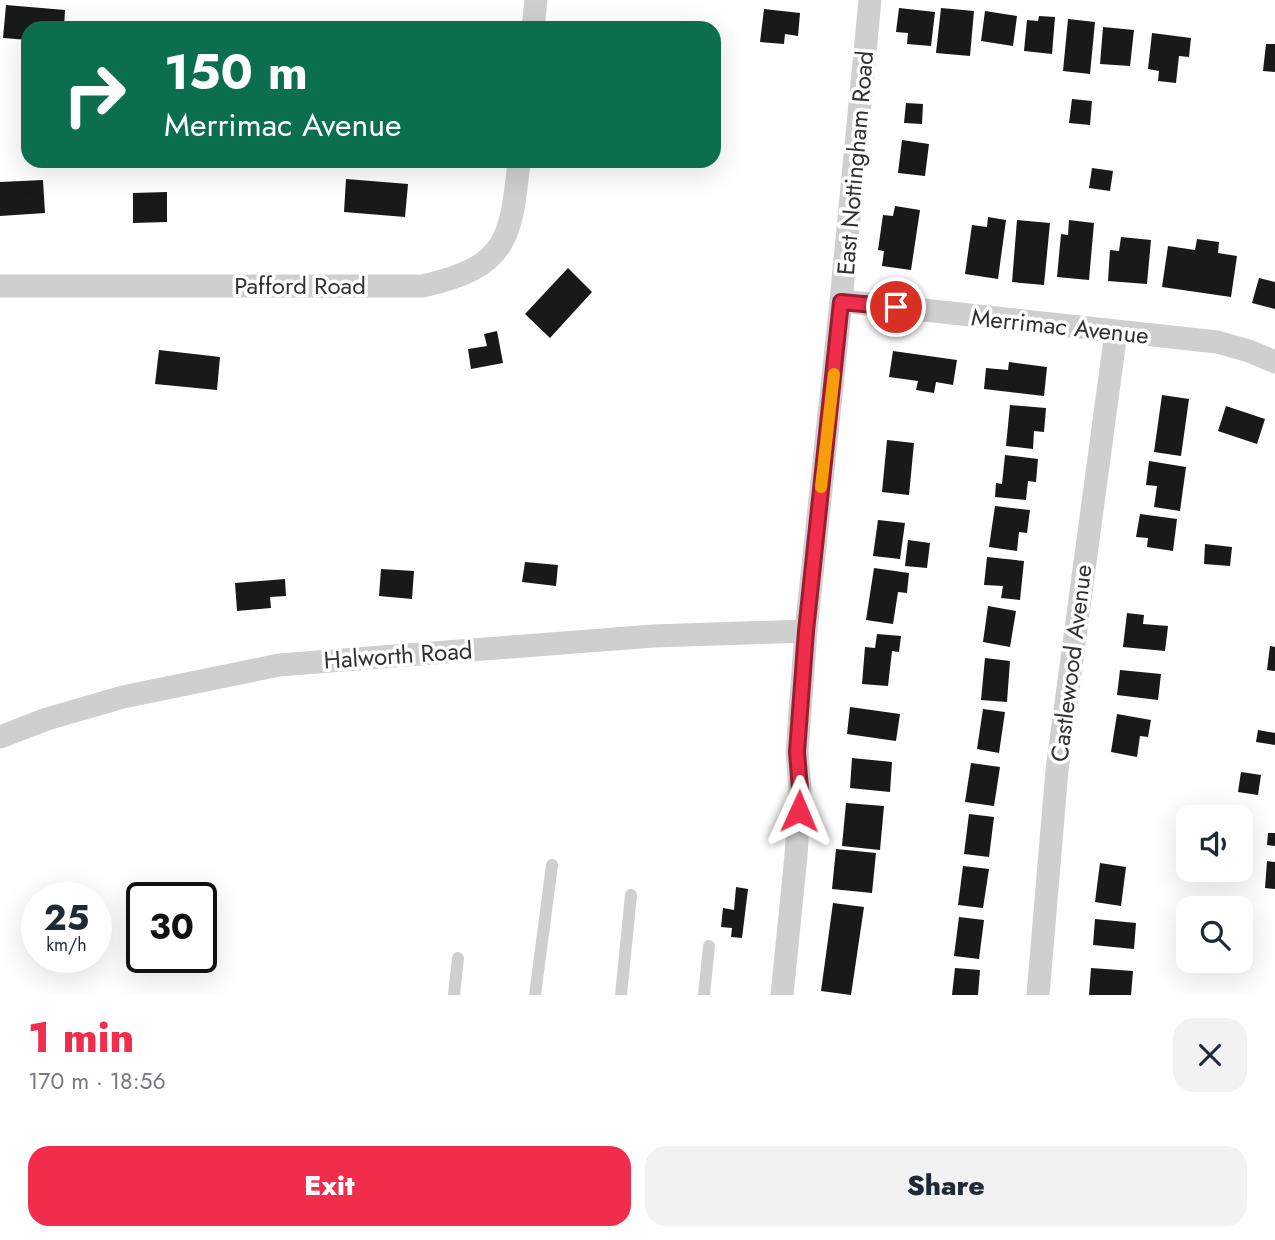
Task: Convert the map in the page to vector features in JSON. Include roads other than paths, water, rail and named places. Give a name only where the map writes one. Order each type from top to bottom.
[{"type":"street","points":[[534,21],[536,0]]},
{"type":"street","name":"East Nottingham Road","points":[[782,995],[796,856],[800,789],[797,752],[806,631],[870,0]]},
{"type":"street","name":"Pafford Road","points":[[0,286],[423,286],[441,282],[478,266],[490,257],[502,242],[513,215],[518,168]]},
{"type":"street","name":"Merrimac Avenue","points":[[841,302],[1217,342],[1275,362]]},
{"type":"street","name":"Castlewood Avenue","points":[[1038,995],[1057,770],[1116,332]]},
{"type":"street","name":"Halworth Road","points":[[0,737],[47,719],[123,697],[279,665],[653,636],[806,631]]},
{"type":"lane","points":[[535,995],[552,864]]},
{"type":"lane","points":[[621,995],[631,895]]},
{"type":"lane","points":[[704,995],[709,946]]},
{"type":"lane","points":[[454,995],[458,958]]}]
